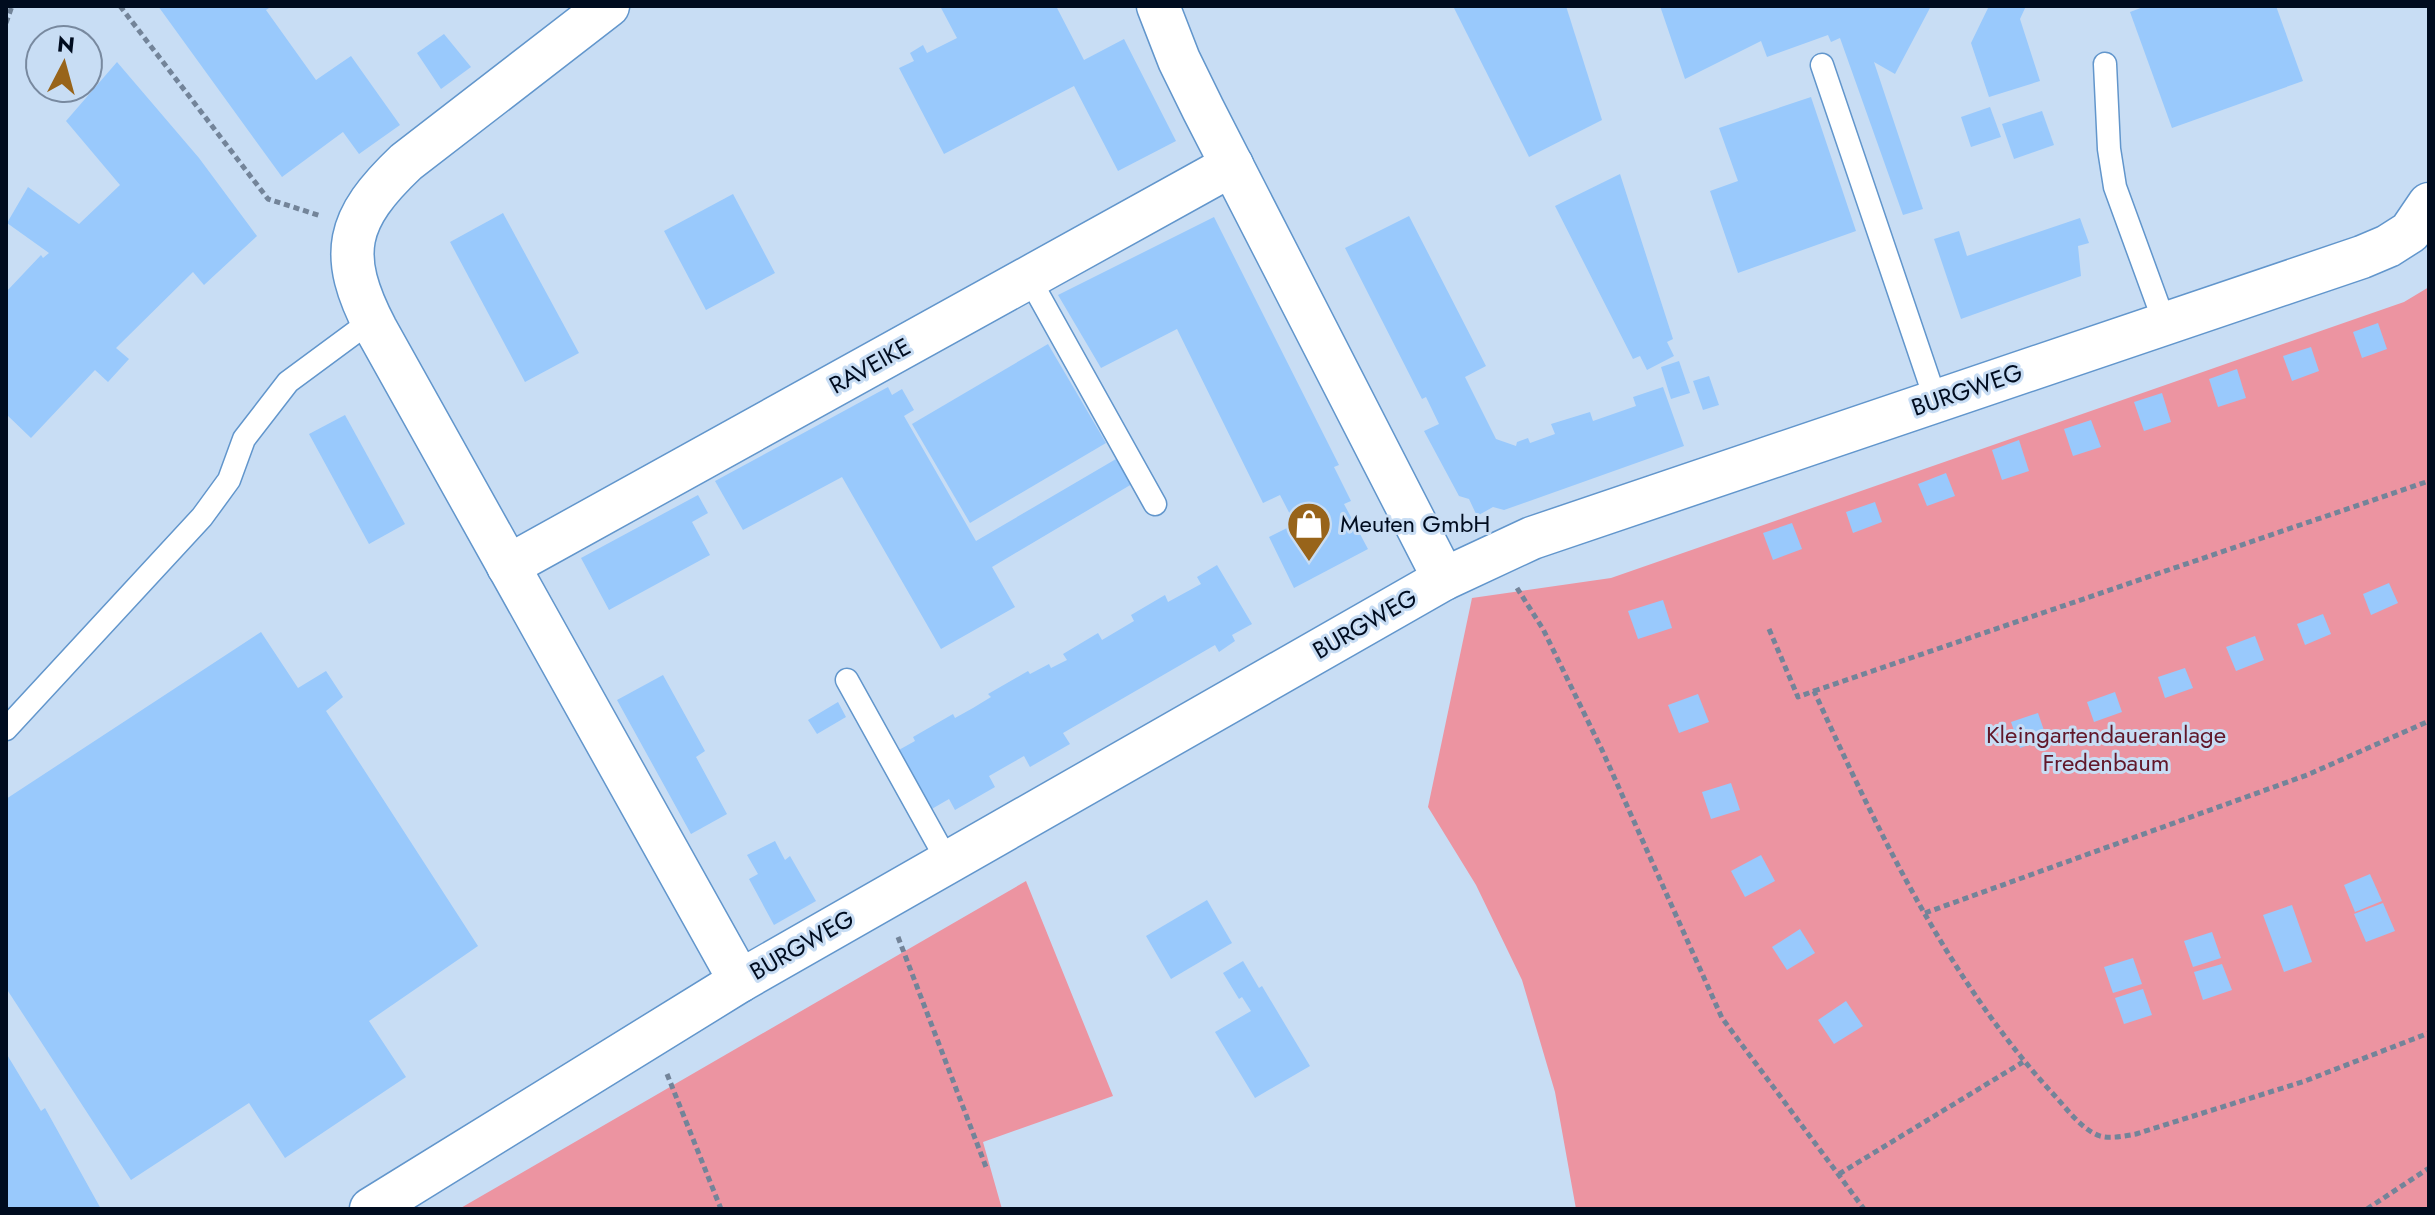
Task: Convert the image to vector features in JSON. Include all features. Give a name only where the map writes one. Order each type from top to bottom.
[{"type":"street","points":[[608,6],[406,162],[376,190],[357,227],[352,260],[357,289],[372,320],[740,981]]},
{"type":"street","points":[[1158,6],[1179,60],[1444,579]]},
{"type":"street","name":"RAVEIKE","points":[[508,566],[1232,165]]},
{"type":"street","name":"BURGWEG","points":[[371,1209],[740,981],[1444,579],[1532,538],[2388,246],[2410,232],[2429,204]]},
{"type":"lane","points":[[2105,64],[2109,149],[2115,187],[2165,324]]},
{"type":"lane","points":[[1822,65],[1936,401]]},
{"type":"lane","points":[[1029,278],[1155,504]]},
{"type":"lane","points":[[6,729],[202,517],[229,480],[244,439],[288,382],[372,320]]},
{"type":"lane","points":[[847,680],[948,862]]},
{"type":"path","points":[[6,23],[12,6]]},
{"type":"path","points":[[120,6],[268,199],[357,227]]},
{"type":"path","points":[[1769,629],[1798,697],[2429,481]]},
{"type":"path","points":[[1492,556],[1516,586],[1543,629],[1602,750],[1722,1018],[1864,1209]]},
{"type":"path","points":[[1814,691],[1872,819],[1953,959],[2023,1062],[2082,1126],[2100,1136],[2116,1137],[2168,1126],[2305,1081],[2429,1033]]},
{"type":"path","points":[[1925,913],[2307,775],[2429,721]]},
{"type":"path","points":[[884,899],[986,1167]]},
{"type":"path","points":[[652,1036],[721,1209]]},
{"type":"path","points":[[1839,1174],[2023,1062]]},
{"type":"path","points":[[2367,1209],[2429,1168]]},
{"type":"green space","name":"Kleingartendaueranlage Fredenbaum","points":[[2429,287],[2429,1209],[1576,1209],[1555,1092],[1522,980],[1476,885],[1428,807],[1472,598],[1611,578],[2404,302]]},
{"type":"green space","points":[[1026,881],[1113,1096],[983,1142],[1002,1209],[459,1209]]},
{"type":"building","points":[[158,6],[272,6],[266,10],[316,80],[351,56],[400,125],[359,154],[343,132],[282,177]]},
{"type":"building","points":[[940,6],[1056,6],[1084,60],[1124,39],[1176,141],[1118,171],[1074,86],[944,154],[899,68],[914,61],[910,53],[923,45],[927,53],[957,38]]},
{"type":"building","points":[[1453,6],[1566,6],[1602,120],[1529,157]]},
{"type":"building","points":[[1660,6],[1931,6],[1895,74],[1874,62],[1923,209],[1903,215],[1840,38],[1831,42],[1828,35],[1767,57],[1761,41],[1685,79]]},
{"type":"building","points":[[1989,6],[2026,6],[2020,19],[2040,81],[1989,97],[1971,43]]},
{"type":"building","points":[[2146,6],[2276,6],[2303,81],[2172,128],[2130,12]]},
{"type":"building","points":[[444,34],[471,67],[441,89],[417,53]]},
{"type":"building","points":[[117,62],[199,158],[257,236],[204,285],[193,272],[116,348],[129,359],[108,382],[95,370],[31,438],[6,414],[6,292],[41,255],[43,258],[49,253],[7,223],[28,187],[79,224],[120,185],[66,121],[81,104],[104,104],[104,77]]},
{"type":"building","points":[[1811,97],[1856,231],[1738,273],[1710,191],[1738,181],[1719,128]]},
{"type":"building","points":[[1990,107],[2001,137],[1971,147],[1961,117]]},
{"type":"building","points":[[2042,111],[2054,145],[2014,159],[2002,124]]},
{"type":"building","points":[[1620,174],[1673,339],[1667,342],[1674,356],[1647,370],[1640,356],[1633,359],[1555,206]]},
{"type":"building","points":[[733,194],[775,273],[706,310],[664,231]]},
{"type":"building","points":[[503,213],[579,353],[525,382],[450,242]]},
{"type":"building","points":[[1409,216],[1486,366],[1465,377],[1496,439],[1516,446],[1517,442],[1528,438],[1530,443],[1555,434],[1551,424],[1590,412],[1593,421],[1636,406],[1633,397],[1663,387],[1684,446],[1504,510],[1493,507],[1477,516],[1469,499],[1459,496],[1424,431],[1439,424],[1426,397],[1422,399],[1345,248]]},
{"type":"building","points":[[1214,217],[1339,465],[1334,467],[1351,501],[1344,504],[1368,549],[1294,588],[1269,537],[1295,524],[1280,495],[1263,503],[1177,329],[1101,368],[1058,295]]},
{"type":"building","points":[[2080,218],[2089,243],[2078,246],[2081,276],[1961,319],[1934,239],[1959,231],[1967,256]]},
{"type":"building","points":[[2378,323],[2387,349],[2362,358],[2353,332]]},
{"type":"building","points":[[1048,344],[1106,443],[970,523],[912,424]]},
{"type":"building","points":[[2311,347],[2319,371],[2292,381],[2283,356]]},
{"type":"building","points":[[1679,361],[1690,393],[1671,399],[1661,367]]},
{"type":"building","points":[[2237,369],[2246,398],[2218,407],[2209,379]]},
{"type":"building","points":[[1709,376],[1719,405],[1703,410],[1693,381]]},
{"type":"building","points":[[888,387],[892,395],[902,389],[914,410],[904,416],[976,541],[1116,459],[1132,484],[992,567],[1015,607],[941,649],[842,477],[743,530],[715,481]]},
{"type":"building","points":[[2162,393],[2171,422],[2144,431],[2134,402]]},
{"type":"building","points":[[345,415],[405,524],[369,544],[309,434]]},
{"type":"building","points":[[2091,420],[2101,447],[2073,456],[2064,429]]},
{"type":"building","points":[[2019,440],[2029,471],[2002,480],[1992,450]]},
{"type":"building","points":[[1946,473],[1955,496],[1927,506],[1918,484]]},
{"type":"building","points":[[698,495],[708,513],[692,522],[710,555],[609,610],[581,558]]},
{"type":"building","points":[[1875,502],[1882,522],[1853,533],[1846,512]]},
{"type":"building","points":[[1792,523],[1802,549],[1773,560],[1763,533]]},
{"type":"building","points":[[1217,565],[1252,624],[1232,635],[1235,641],[1219,652],[1215,645],[1063,733],[1070,744],[1030,767],[1024,756],[989,776],[995,787],[955,810],[949,799],[930,810],[897,751],[915,741],[913,737],[953,714],[955,718],[973,708],[991,697],[988,694],[1028,671],[1030,674],[1049,664],[1051,668],[1067,660],[1063,654],[1098,633],[1102,640],[1134,621],[1131,615],[1165,595],[1168,602],[1201,584],[1197,577]]},
{"type":"building","points":[[2389,583],[2398,603],[2371,615],[2363,594]]},
{"type":"building","points":[[1663,600],[1672,628],[1638,639],[1628,611]]},
{"type":"building","points":[[2323,614],[2331,634],[2305,645],[2297,624]]},
{"type":"building","points":[[261,632],[298,688],[326,671],[343,697],[326,711],[478,946],[369,1021],[406,1077],[285,1158],[249,1103],[131,1180],[6,988],[6,799]]},
{"type":"building","points":[[2255,636],[2264,660],[2236,671],[2226,647]]},
{"type":"building","points":[[2185,668],[2193,688],[2165,698],[2158,677]]},
{"type":"building","points":[[663,675],[705,751],[696,757],[727,814],[691,834],[617,700]]},
{"type":"building","points":[[2115,692],[2122,712],[2094,722],[2087,702]]},
{"type":"building","points":[[1698,694],[1709,722],[1679,733],[1668,705]]},
{"type":"building","points":[[838,702],[846,717],[817,734],[808,720]]},
{"type":"building","points":[[2038,713],[2047,739],[2020,748],[2011,722]]},
{"type":"building","points":[[1731,783],[1740,810],[1711,819],[1702,792]]},
{"type":"building","points":[[775,841],[785,860],[790,856],[816,901],[774,925],[749,879],[758,874],[747,855]]},
{"type":"building","points":[[1761,855],[1775,881],[1745,897],[1731,871]]},
{"type":"building","points":[[2370,874],[2382,901],[2355,912],[2344,885]]},
{"type":"building","points":[[1207,900],[1232,943],[1171,979],[1146,936]]},
{"type":"building","points":[[2383,903],[2395,931],[2366,942],[2354,914]]},
{"type":"building","points":[[2292,905],[2312,962],[2284,972],[2263,915]]},
{"type":"building","points":[[1800,929],[1815,953],[1787,970],[1772,947]]},
{"type":"building","points":[[2212,932],[2221,958],[2193,967],[2184,941]]},
{"type":"building","points":[[2133,958],[2142,984],[2113,993],[2104,967]]},
{"type":"building","points":[[1243,961],[1259,988],[1262,986],[1310,1066],[1255,1098],[1215,1032],[1251,1011],[1242,997],[1239,999],[1223,973]]},
{"type":"building","points":[[2222,964],[2232,990],[2203,1000],[2194,972]]},
{"type":"building","points":[[2143,989],[2152,1015],[2124,1024],[2115,998]]},
{"type":"building","points":[[1846,1001],[1863,1026],[1834,1044],[1818,1020]]},
{"type":"building","points":[[6,1053],[41,1111],[45,1108],[101,1209],[6,1209]]},
{"type":"place","name":"Meuten GmbH","points":[[1309,563]]}]
